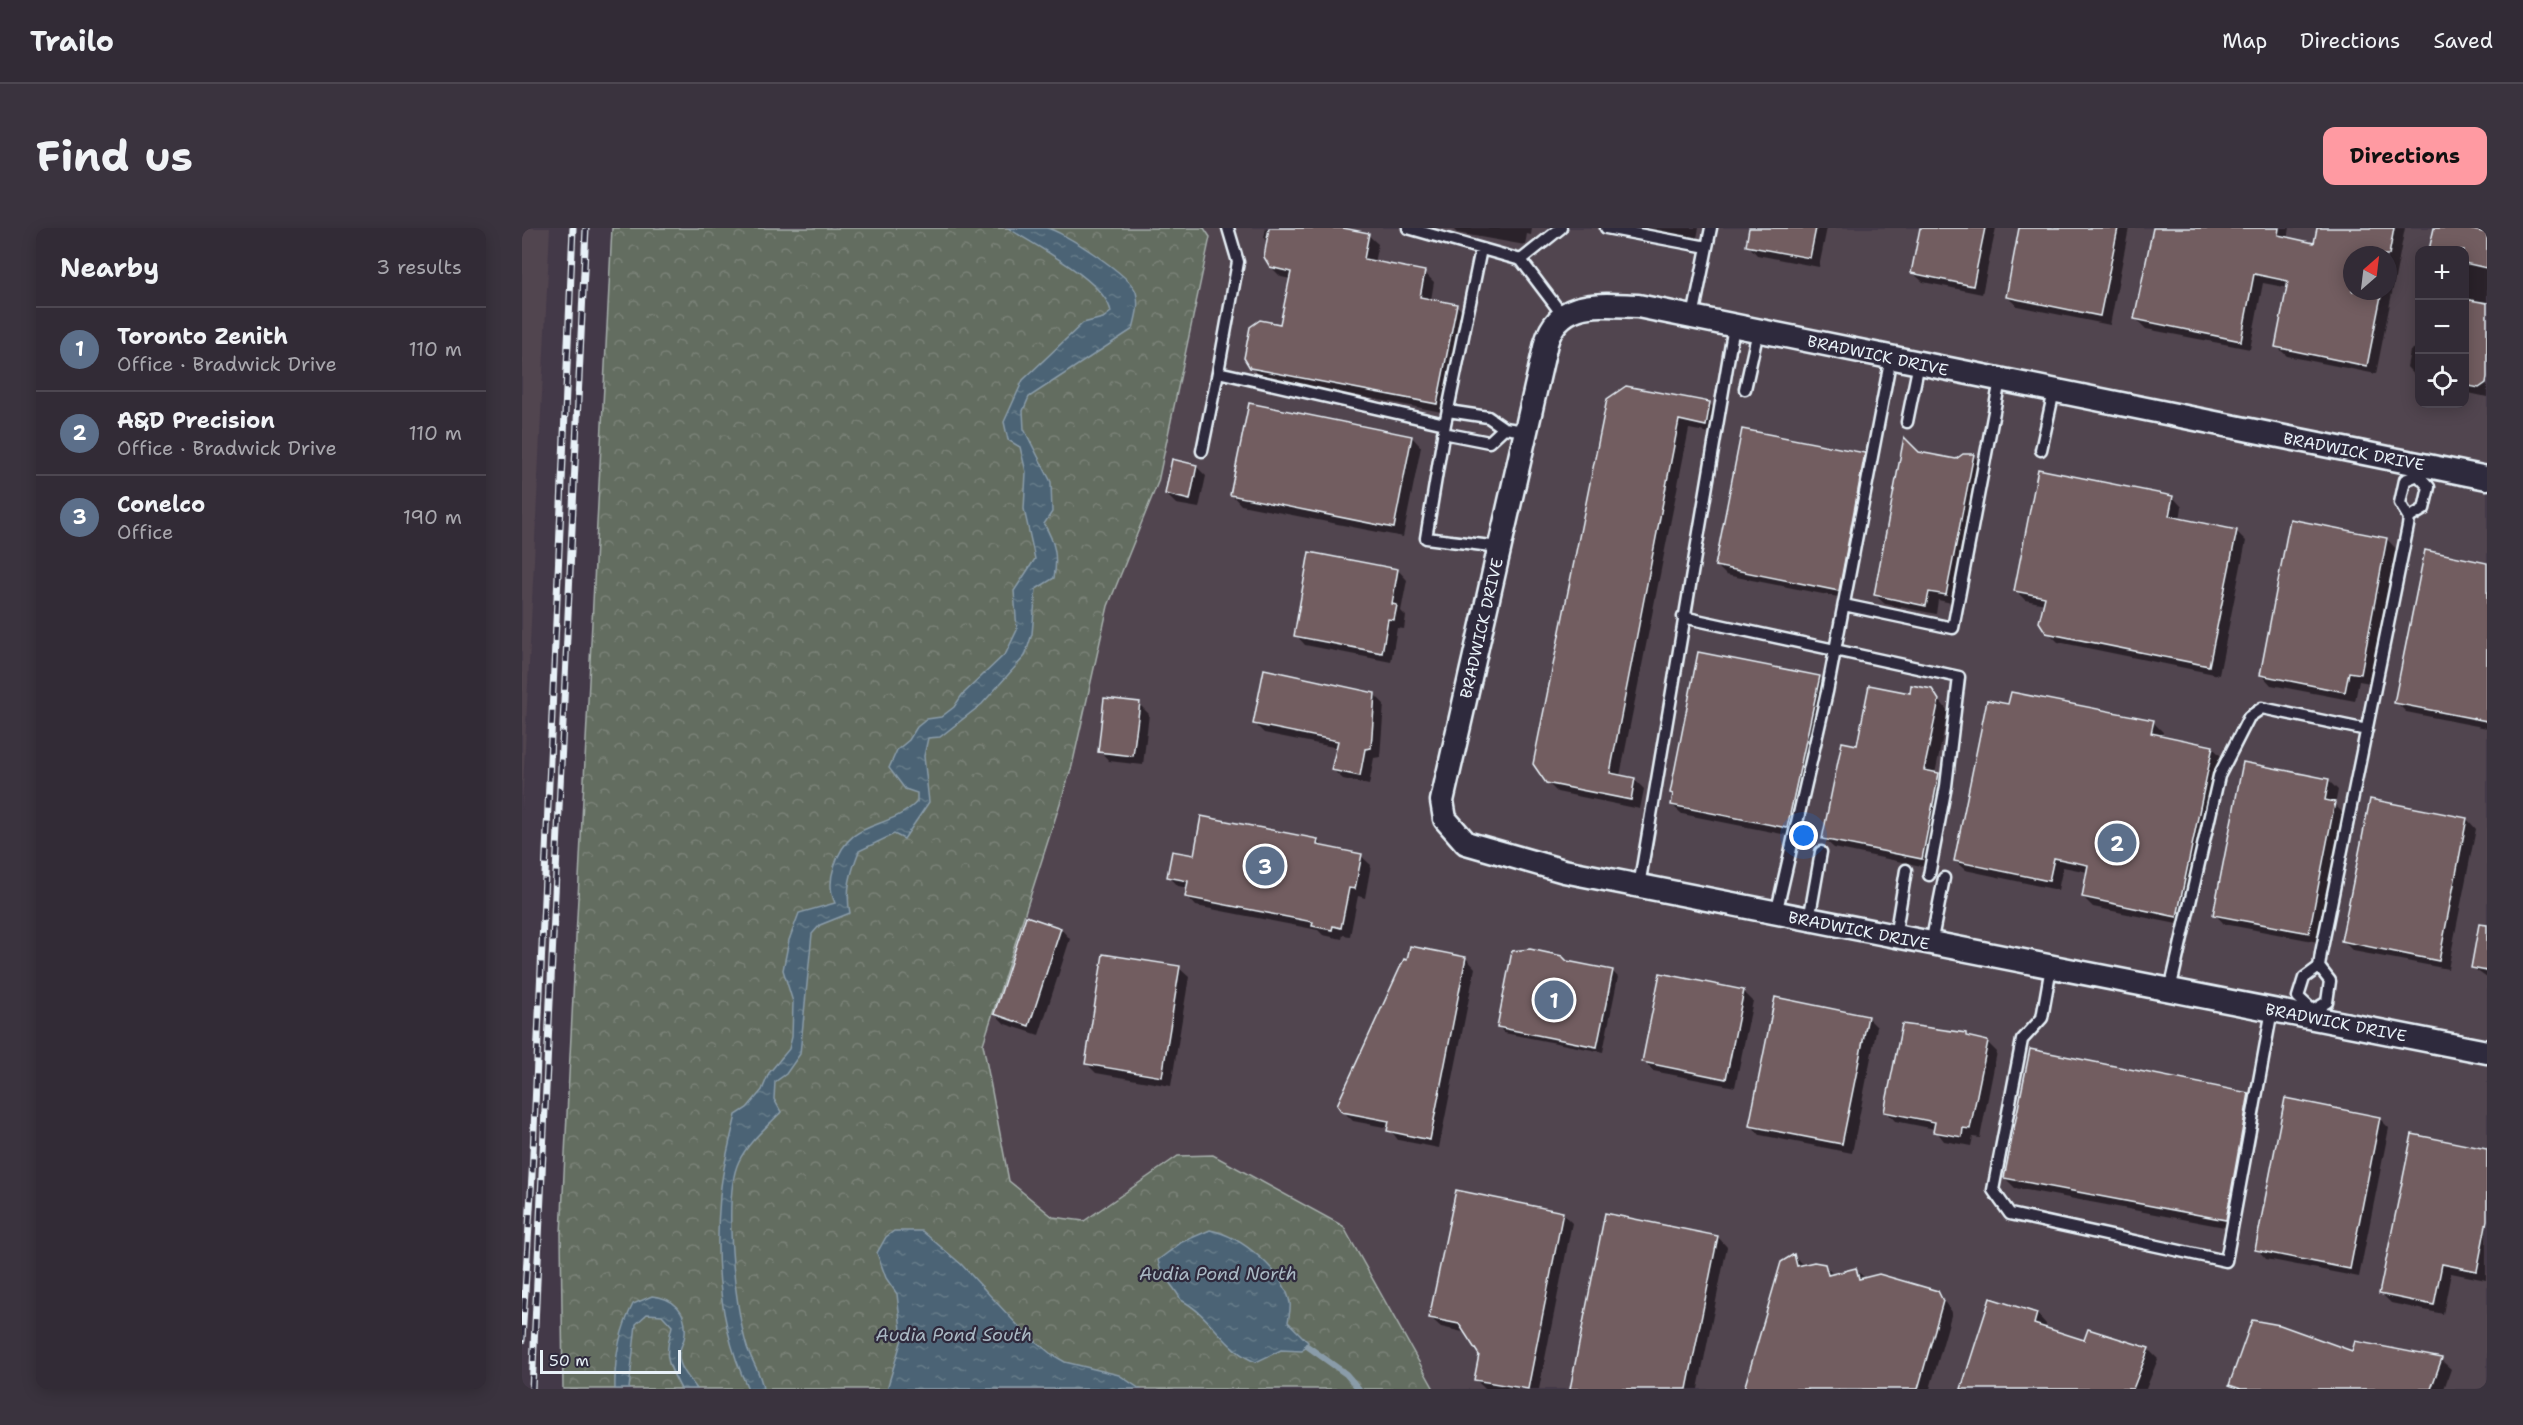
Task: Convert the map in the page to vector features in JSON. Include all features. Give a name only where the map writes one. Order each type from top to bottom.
[{"type":"street","name":"BRADWICK DRIVE","points":[[2487,478],[2419,470],[2054,391],[1693,317],[1610,304],[1576,307],[1549,332],[1515,430],[1499,547],[1444,793],[1445,819],[1466,843],[1564,871],[2272,1010],[2308,1013],[2487,1052]]},
{"type":"lane","points":[[1202,451],[1238,262],[1228,228]]},
{"type":"lane","points":[[1408,228],[1521,260],[1564,317]]},
{"type":"lane","points":[[1521,260],[1561,228]]},
{"type":"lane","points":[[1606,228],[1707,247]]},
{"type":"lane","points":[[1693,317],[1711,228]]},
{"type":"lane","points":[[1481,249],[1444,428],[1426,538],[1499,547]]},
{"type":"lane","points":[[1639,886],[1734,326]]},
{"type":"lane","points":[[1745,389],[1758,331]]},
{"type":"lane","points":[[1776,914],[1835,650],[1891,357]]},
{"type":"lane","points":[[1907,422],[1919,363]]},
{"type":"lane","points":[[1218,372],[1489,441],[1515,430]]},
{"type":"lane","points":[[1844,605],[1953,628],[2001,380]]},
{"type":"lane","points":[[2041,450],[2054,391]]},
{"type":"lane","points":[[1448,411],[1488,417],[1515,430]]},
{"type":"lane","points":[[2319,967],[2330,981],[2327,1002],[2308,1013],[2298,997],[2304,978],[2319,967],[2409,518],[2400,502],[2405,480],[2419,470],[2429,486],[2424,509],[2409,518]]},
{"type":"lane","points":[[1683,617],[1959,677],[1946,786],[1929,875]]},
{"type":"lane","points":[[2170,990],[2219,776],[2249,717],[2262,708],[2367,730]]},
{"type":"lane","points":[[1809,920],[1821,852]]},
{"type":"lane","points":[[1895,937],[1906,870]]},
{"type":"lane","points":[[1931,944],[1944,878]]},
{"type":"lane","points":[[2051,967],[2042,1018],[2022,1040],[1993,1190],[2010,1214],[2226,1261],[2272,1010]]},
{"type":"shaded area","points":[[522,228],[550,228],[522,810]]},
{"type":"shaded area","points":[[1204,228],[2487,228],[2487,1389],[1434,1389],[1343,1226],[1178,1156],[1084,1221],[1053,1217],[1009,1181],[983,1044],[1072,766],[1108,606],[1158,482],[1210,237]]},
{"type":"green space","points":[[612,228],[1204,228],[1210,237],[1158,482],[1108,606],[1072,766],[983,1044],[1009,1181],[1053,1217],[1084,1221],[1178,1156],[1213,1155],[1343,1226],[1434,1389],[563,1389],[561,1233]]},
{"type":"water","points":[[1008,228],[1046,228],[1066,237],[1110,265],[1136,292],[1138,306],[1133,329],[1029,397],[1023,411],[1024,429],[1051,482],[1052,512],[1044,524],[1053,543],[1056,563],[1054,578],[1036,589],[1032,634],[1025,656],[982,704],[940,737],[928,738],[924,756],[929,802],[904,839],[894,834],[859,851],[850,881],[848,897],[850,913],[820,925],[812,934],[800,1054],[786,1074],[775,1082],[774,1099],[781,1112],[747,1147],[734,1177],[731,1225],[738,1307],[747,1347],[763,1389],[748,1389],[731,1343],[721,1295],[718,1246],[720,1196],[724,1165],[736,1115],[747,1108],[762,1090],[769,1073],[789,1049],[792,1037],[793,1002],[783,970],[789,940],[799,913],[835,903],[831,890],[833,872],[841,851],[849,840],[859,832],[905,812],[917,802],[917,793],[905,789],[889,768],[897,750],[927,719],[941,717],[954,707],[962,695],[1006,653],[1017,630],[1014,591],[1035,559],[1024,509],[1026,472],[1020,447],[1008,440],[1004,422],[1023,380],[1083,323],[1103,318],[1111,312],[1097,288],[1068,265]]},
{"type":"water","name":"Audia Pond North","points":[[1210,1230],[1235,1239],[1270,1267],[1286,1291],[1290,1303],[1288,1322],[1308,1342],[1302,1351],[1281,1350],[1256,1362],[1235,1350],[1201,1314],[1181,1300],[1161,1271],[1158,1260],[1182,1242]]},
{"type":"water","name":"Audia Pond South","points":[[894,1231],[922,1231],[961,1264],[1022,1330],[1051,1354],[1065,1362],[1119,1375],[1140,1389],[887,1389],[902,1339],[897,1294],[886,1278],[877,1253],[886,1237]]},
{"type":"water","points":[[652,1296],[673,1303],[684,1318],[685,1333],[679,1353],[680,1360],[683,1369],[697,1389],[681,1389],[669,1365],[667,1352],[672,1326],[662,1315],[647,1314],[636,1324],[629,1389],[615,1389],[618,1345],[628,1314],[633,1304]]},
{"type":"building","points":[[1269,228],[1343,228],[1369,233],[1364,259],[1425,271],[1420,297],[1457,304],[1437,404],[1250,368],[1244,358],[1250,327],[1260,320],[1280,324],[1291,272],[1270,267],[1264,257]]},
{"type":"building","points":[[1749,228],[1816,228],[1810,258],[1746,246]]},
{"type":"building","points":[[1920,228],[1985,228],[1973,286],[1911,273]]},
{"type":"building","points":[[2019,228],[2118,228],[2100,316],[2006,297]]},
{"type":"building","points":[[2153,228],[2279,228],[2278,235],[2314,243],[2317,228],[2394,228],[2391,246],[2343,246],[2343,300],[2380,300],[2367,366],[2275,347],[2288,281],[2254,274],[2241,341],[2134,319]]},
{"type":"building","points":[[2434,228],[2464,228],[2487,233],[2487,268],[2469,264],[2469,246],[2430,246]]},
{"type":"building","points":[[2469,300],[2487,303],[2487,377],[2486,383],[2479,388],[2469,386]]},
{"type":"building","points":[[1626,386],[1710,402],[1706,426],[1679,420],[1610,773],[1635,778],[1631,800],[1546,783],[1533,764],[1607,399]]},
{"type":"building","points":[[1249,403],[1412,436],[1394,528],[1230,495]]},
{"type":"building","points":[[1742,429],[1865,453],[1839,591],[1715,566]]},
{"type":"building","points":[[1904,437],[1919,452],[1956,459],[1963,454],[1974,454],[1946,595],[1929,592],[1926,606],[1874,595]]},
{"type":"building","points":[[1172,459],[1197,465],[1190,500],[1165,494]]},
{"type":"building","points":[[2038,469],[2173,496],[2169,516],[2237,530],[2209,666],[2046,633],[2039,622],[2045,597],[2014,591]]},
{"type":"building","points":[[2290,519],[2387,538],[2361,674],[2349,672],[2345,692],[2260,675]]},
{"type":"building","points":[[2425,550],[2487,563],[2487,721],[2394,703]]},
{"type":"building","points":[[1309,552],[1398,569],[1392,604],[1397,605],[1394,620],[1388,619],[1382,653],[1294,636]]},
{"type":"building","points":[[1698,652],[1820,676],[1787,828],[1671,805],[1673,794],[1670,793]]},
{"type":"building","points":[[1264,669],[1375,693],[1371,748],[1365,749],[1360,776],[1331,770],[1338,741],[1253,724]]},
{"type":"building","points":[[1869,685],[1910,693],[1911,685],[1932,689],[1939,700],[1924,770],[1939,773],[1922,859],[1822,839],[1842,742],[1857,745]]},
{"type":"building","points":[[2011,692],[2154,720],[2151,733],[2213,746],[2177,917],[2082,897],[2088,865],[2054,858],[2049,881],[1954,861],[1987,700],[2008,704]]},
{"type":"building","points":[[1104,698],[1140,702],[1133,756],[1098,752]]},
{"type":"building","points":[[2243,762],[2329,779],[2325,800],[2335,802],[2309,933],[2213,915]]},
{"type":"building","points":[[2370,799],[2467,818],[2439,961],[2341,941]]},
{"type":"building","points":[[1201,816],[1318,839],[1317,845],[1362,854],[1355,889],[1349,888],[1341,928],[1333,926],[1332,930],[1312,926],[1313,922],[1185,897],[1188,881],[1167,877],[1172,851],[1194,855]]},
{"type":"building","points":[[1026,916],[1061,928],[1029,1026],[994,1014]]},
{"type":"building","points":[[2479,924],[2487,925],[2487,971],[2471,968]]},
{"type":"building","points":[[1410,946],[1466,957],[1430,1140],[1387,1131],[1389,1121],[1342,1112],[1337,1105],[1404,959],[1407,960]]},
{"type":"building","points":[[1530,949],[1562,956],[1567,961],[1613,970],[1597,1047],[1497,1027],[1512,951]]},
{"type":"building","points":[[1103,954],[1180,966],[1162,1077],[1085,1064]]},
{"type":"building","points":[[1660,973],[1744,990],[1726,1079],[1642,1062]]},
{"type":"building","points":[[1775,997],[1868,1016],[1842,1144],[1749,1126]]},
{"type":"building","points":[[1902,1024],[1966,1033],[1966,1036],[1988,1041],[1970,1129],[1963,1128],[1962,1137],[1933,1132],[1935,1122],[1884,1112]]},
{"type":"building","points":[[2030,1049],[2249,1093],[2226,1220],[2004,1178]]},
{"type":"building","points":[[2285,1098],[2380,1117],[2350,1269],[2255,1250]]},
{"type":"building","points":[[2412,1134],[2487,1149],[2487,1220],[2477,1271],[2442,1264],[2434,1305],[2379,1294]]},
{"type":"building","points":[[1456,1190],[1563,1212],[1528,1389],[1474,1380],[1479,1355],[1459,1324],[1429,1318]]},
{"type":"building","points":[[1605,1213],[1718,1236],[1687,1389],[1570,1389]]},
{"type":"building","points":[[1794,1254],[1797,1266],[1814,1262],[1825,1264],[1828,1275],[1856,1268],[1859,1279],[1879,1274],[1938,1291],[1943,1301],[1918,1389],[1744,1389],[1781,1262]]},
{"type":"building","points":[[1990,1298],[2037,1313],[2034,1324],[2084,1340],[2088,1329],[2149,1348],[2133,1389],[1961,1389]]},
{"type":"building","points":[[2252,1320],[2280,1325],[2352,1351],[2355,1341],[2442,1358],[2431,1389],[2241,1389],[2229,1385]]},
{"type":"waterway","points":[[1307,1346],[1346,1374],[1359,1389]]},
{"type":"railway","points":[[522,1340],[532,1176],[573,228]]},
{"type":"railway","points":[[532,1389],[586,228]]},
{"type":"place","name":"A&D Precision","points":[[2117,843]]},
{"type":"place","name":"Conelco","points":[[1265,866]]},
{"type":"place","name":"Toronto Zenith","points":[[1554,1000]]}]
